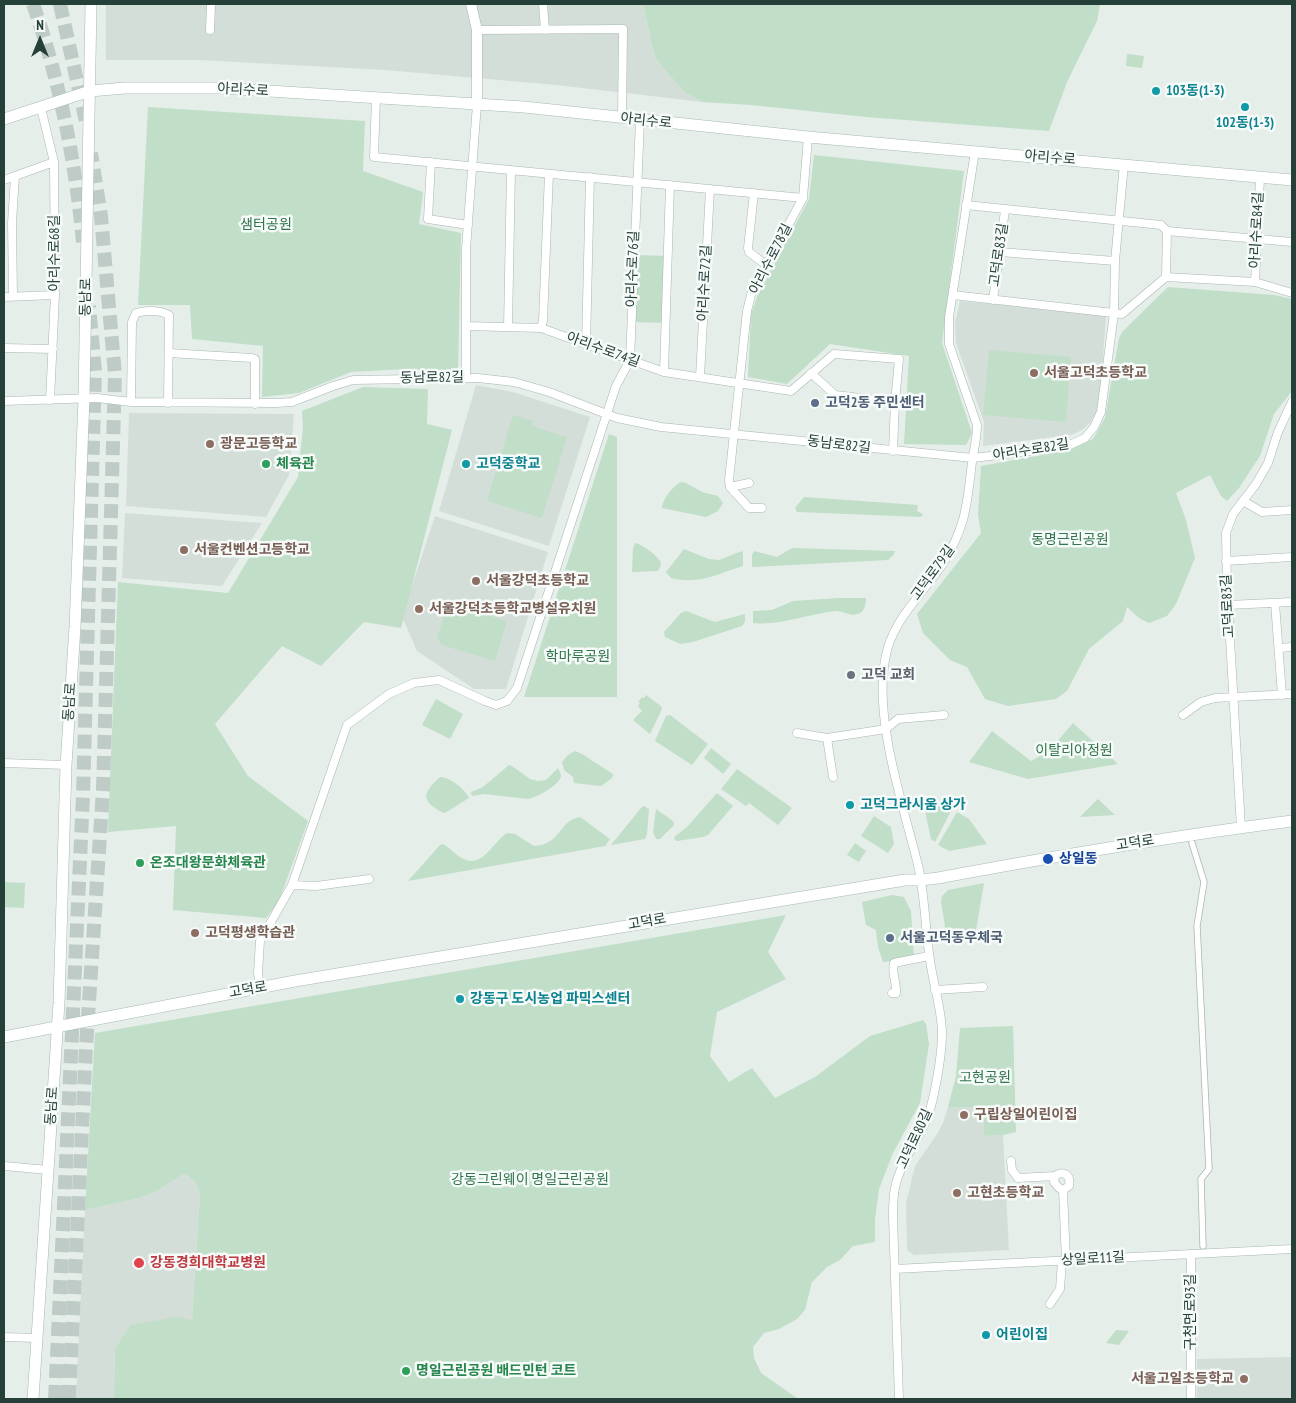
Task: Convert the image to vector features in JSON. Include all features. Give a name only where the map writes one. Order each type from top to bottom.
[{"type":"main road","name":"동남로","points":[[33,1399],[57,1026],[66,765],[75,627],[84,398],[91,4]]},
{"type":"main road","name":"아리수로","points":[[4,119],[90,91],[124,88],[221,88],[477,104],[808,137],[1292,180]]},
{"type":"main road","name":"고덕로","points":[[4,1037],[260,988],[767,902],[905,880],[922,880],[1056,856],[1292,821]]},
{"type":"street","points":[[210,4],[210,30]]},
{"type":"street","points":[[466,378],[468,226],[477,104],[477,30],[472,4]]},
{"type":"street","points":[[543,4],[545,30]]},
{"type":"street","points":[[477,30],[623,29],[622,118]]},
{"type":"street","points":[[376,97],[374,157],[803,198]]},
{"type":"street","name":"아리수로68길","points":[[42,108],[54,162],[55,295],[50,400]]},
{"type":"street","name":"아리수로76길","points":[[608,414],[616,386],[630,360],[640,120]]},
{"type":"street","name":"아리수로78길","points":[[730,487],[729,480],[747,311],[752,291],[803,198],[808,137]]},
{"type":"street","name":"고덕로79길","points":[[922,880],[895,774],[886,729],[882,693],[885,659],[898,623],[940,567],[960,533],[968,507],[977,439],[977,425],[949,344],[949,317],[975,151]]},
{"type":"street","points":[[4,180],[54,162]]},
{"type":"street","points":[[431,162],[428,219],[468,226]]},
{"type":"street","name":"아리수로82길","points":[[973,458],[1065,447],[1085,438],[1094,427],[1101,412],[1114,313],[1115,261],[1124,164]]},
{"type":"street","points":[[508,327],[511,170]]},
{"type":"street","points":[[541,328],[543,322],[549,174]]},
{"type":"street","points":[[13,296],[12,223],[15,176]]},
{"type":"street","points":[[586,345],[590,178]]},
{"type":"street","name":"아리수로84길","points":[[1254,282],[1260,178]]},
{"type":"street","points":[[664,372],[670,185]]},
{"type":"street","name":"아리수로72길","points":[[700,377],[710,189]]},
{"type":"street","points":[[754,193],[748,248],[749,252],[766,265]]},
{"type":"street","points":[[966,205],[1161,225],[1168,231],[1292,242]]},
{"type":"street","name":"고덕로83길","points":[[993,300],[1005,210]]},
{"type":"street","points":[[1166,277],[1168,231]]},
{"type":"street","points":[[1000,252],[1115,261]]},
{"type":"street","points":[[1114,313],[1122,314],[1166,277],[1254,282],[1292,293]]},
{"type":"street","points":[[4,297],[55,295]]},
{"type":"street","name":"고덕로83길","points":[[953,295],[1114,313]]},
{"type":"street","points":[[132,402],[132,322],[136,313],[143,311],[163,312],[169,315],[168,403]]},
{"type":"street","name":"아리수로74길","points":[[466,326],[541,328],[664,372],[739,382]]},
{"type":"street","points":[[4,348],[53,348]]},
{"type":"street","points":[[169,353],[255,359],[255,404]]},
{"type":"street","points":[[739,382],[791,391],[834,354],[900,359],[895,402],[893,451]]},
{"type":"street","points":[[811,373],[835,396],[895,402]]},
{"type":"street","name":"동남로82길","points":[[4,401],[84,398],[132,402],[255,404],[292,402],[353,380],[478,378],[514,382],[549,392],[636,423],[973,458]]},
{"type":"street","name":"고덕로83길","points":[[1241,828],[1228,605],[1226,533],[1233,514],[1268,463],[1278,432],[1292,402]]},
{"type":"street","points":[[260,988],[258,973],[260,941],[292,885],[347,724],[389,694],[414,683],[439,680],[496,705],[507,701],[517,688],[528,650],[608,414]]},
{"type":"street","points":[[748,483],[730,487],[749,508],[762,508]]},
{"type":"street","points":[[1243,501],[1262,512],[1292,510]]},
{"type":"street","points":[[1226,561],[1292,557]]},
{"type":"street","points":[[1228,605],[1292,602]]},
{"type":"street","points":[[1275,603],[1282,694]]},
{"type":"street","points":[[1278,648],[1292,647]]},
{"type":"street","points":[[1183,715],[1201,702],[1215,698],[1292,694]]},
{"type":"street","points":[[797,733],[827,738],[886,729],[898,719],[944,715]]},
{"type":"street","points":[[827,738],[833,777]]},
{"type":"street","points":[[4,763],[66,765]]},
{"type":"street","points":[[1192,842],[1204,882],[1197,926],[1209,1169],[1201,1179],[1203,1246]]},
{"type":"street","points":[[292,885],[316,886],[369,879]]},
{"type":"street","name":"고덕로80길","points":[[898,1399],[893,1217],[894,1190],[904,1163],[925,1123],[931,1107],[942,1032],[929,956],[922,880]]},
{"type":"street","points":[[892,994],[896,992],[894,963],[929,956]]},
{"type":"street","points":[[935,990],[983,986]]},
{"type":"street","points":[[1011,1162],[1012,1170],[1018,1178],[1055,1176],[1064,1173],[1070,1180],[1069,1186],[1064,1190]]},
{"type":"street","points":[[4,1166],[48,1170]]},
{"type":"street","points":[[1055,1176],[1054,1182],[1056,1186],[1064,1190]]},
{"type":"street","points":[[1050,1304],[1060,1289],[1064,1261],[1064,1190]]},
{"type":"street","name":"상일로11길","points":[[895,1270],[1292,1249]]},
{"type":"street","name":"구천면로93길","points":[[1191,1254],[1191,1399]]},
{"type":"street","points":[[4,1337],[36,1338]]},
{"type":"shaded area","points":[[106,4],[643,4],[655,58],[684,92],[703,102],[556,85],[385,70],[199,60],[106,60]]},
{"type":"shaded area","name":"서울고덕초등학교","points":[[960,301],[1106,315],[1100,402],[1090,423],[1082,430],[1071,435],[983,446],[984,422],[956,343],[955,323]]},
{"type":"shaded area","name":"고덕중학교","points":[[476,385],[513,392],[590,417],[549,546],[439,511]]},
{"type":"shaded area","name":"광문고등학교","points":[[129,413],[294,414],[289,475],[266,517],[126,506]]},
{"type":"shaded area","name":"서울컨벤션고등학교","points":[[125,513],[262,523],[222,586],[122,578]]},
{"type":"shaded area","name":"서울강덕초등학교","points":[[435,516],[548,552],[506,689],[474,689],[417,651],[403,619],[404,610]]},
{"type":"shaded area","name":"고현초등학교","points":[[948,1107],[983,1108],[984,1136],[1003,1135],[1009,1250],[914,1255],[908,1251],[906,1203],[915,1166],[937,1134]]},
{"type":"shaded area","name":"강동경희대학교병원","points":[[185,1173],[195,1182],[200,1194],[192,1320],[115,1349],[114,1399],[76,1399],[85,1210],[139,1198],[155,1192]]},
{"type":"shaded area","name":"서울고일초등학교","points":[[1292,1357],[1292,1399],[1197,1399],[1197,1359]]},
{"type":"green space","points":[[643,4],[1100,4],[1097,21],[1067,82],[1049,131],[703,102],[684,92],[655,58]]},
{"type":"green space","points":[[1127,54],[1144,56],[1142,68],[1126,66]]},
{"type":"green space","name":"샘터공원","points":[[148,107],[365,121],[363,171],[423,192],[419,224],[461,233],[458,371],[405,369],[351,372],[299,393],[262,397],[263,346],[192,339],[190,305],[138,305]]},
{"type":"green space","points":[[814,155],[964,171],[942,343],[972,433],[966,445],[904,444],[909,356],[830,344],[787,384],[748,377],[751,314],[757,297],[809,199]]},
{"type":"green space","points":[[634,255],[668,256],[666,323],[631,322]]},
{"type":"green space","name":"동명근린공원","points":[[1168,287],[1274,295],[1292,299],[1292,391],[1274,414],[1260,456],[1239,488],[1227,501],[1221,496],[1210,475],[1176,493],[1186,520],[1195,558],[1176,604],[1167,616],[1149,623],[1139,618],[1127,607],[1123,621],[1089,649],[1067,691],[1056,699],[1008,706],[985,699],[967,667],[950,660],[923,633],[917,614],[981,533],[978,515],[981,466],[1070,450],[1093,439],[1105,418],[1119,338],[1122,332]]},
{"type":"green space","points":[[989,350],[1071,357],[1066,422],[983,415]]},
{"type":"green space","points":[[363,387],[428,389],[427,424],[452,430],[401,628],[364,622],[321,666],[282,646],[215,724],[248,776],[308,821],[279,901],[266,918],[173,910],[176,826],[108,832],[118,582],[228,593],[298,477],[303,427],[302,411]]},
{"type":"green space","points":[[513,415],[533,421],[532,426],[567,437],[542,518],[487,501]]},
{"type":"green space","name":"학마루공원","points":[[609,434],[617,437],[617,697],[524,697]]},
{"type":"green space","points":[[682,482],[702,492],[718,496],[723,503],[718,511],[706,517],[662,508],[669,493]]},
{"type":"green space","points":[[804,497],[918,505],[917,511],[923,514],[921,517],[797,512],[795,508]]},
{"type":"green space","points":[[635,543],[650,551],[660,560],[661,564],[658,571],[632,572]]},
{"type":"green space","points":[[792,548],[895,551],[888,560],[752,567],[754,551],[777,557]]},
{"type":"green space","points":[[684,549],[709,559],[719,560],[742,551],[743,566],[700,579],[682,580],[671,578],[666,572]]},
{"type":"green space","points":[[866,598],[865,606],[862,612],[855,615],[835,611],[772,623],[753,623],[753,611],[772,610],[793,601]]},
{"type":"green space","points":[[448,603],[507,621],[495,661],[442,645],[437,638]]},
{"type":"green space","points":[[686,611],[715,622],[745,614],[745,622],[742,626],[693,642],[680,644],[665,637],[664,632],[681,613]]},
{"type":"green space","points":[[646,695],[661,706],[662,709],[650,734],[633,720],[642,711],[638,706],[640,703],[638,702]]},
{"type":"green space","points":[[436,699],[463,714],[450,739],[422,725]]},
{"type":"green space","points":[[670,715],[708,744],[692,765],[655,741],[666,716]]},
{"type":"green space","name":"이탈리아정원","points":[[1073,723],[1118,764],[1028,779],[969,762],[992,731],[1031,761],[1049,751]]},
{"type":"green space","points":[[711,748],[731,764],[723,774],[704,758]]},
{"type":"green space","points":[[575,751],[613,774],[612,778],[601,786],[574,783],[573,777],[564,770],[562,762]]},
{"type":"green space","points":[[509,765],[530,779],[538,781],[546,780],[558,768],[561,776],[553,787],[528,799],[484,794],[472,796],[471,792],[483,787]]},
{"type":"green space","points":[[737,769],[792,808],[778,825],[749,803],[746,806],[721,789]]},
{"type":"green space","points":[[440,777],[457,784],[469,798],[445,813],[430,804],[426,797],[429,789]]},
{"type":"green space","points":[[717,793],[733,806],[708,835],[675,840],[674,837],[687,827]]},
{"type":"green space","points":[[1098,799],[1115,815],[1080,817]]},
{"type":"green space","points":[[923,801],[945,804],[952,809],[935,842],[931,839]]},
{"type":"green space","points":[[644,806],[649,809],[645,839],[611,845],[641,808]]},
{"type":"green space","points":[[656,809],[673,821],[674,825],[660,839],[656,839],[653,832]]},
{"type":"green space","points":[[957,812],[969,819],[987,844],[949,851],[938,845]]},
{"type":"green space","points":[[874,816],[891,827],[894,844],[888,853],[861,836]]},
{"type":"green space","points":[[580,817],[610,839],[605,846],[408,881],[440,845],[443,844],[463,859],[472,861],[488,852],[507,833],[515,834],[534,846],[543,845],[555,837],[567,823]]},
{"type":"green space","points":[[855,843],[866,851],[859,862],[847,855]]},
{"type":"green space","points":[[4,882],[25,883],[24,908],[4,907]]},
{"type":"green space","points":[[984,883],[975,936],[947,938],[941,902],[942,896],[948,890]]},
{"type":"green space","points":[[892,895],[904,897],[911,911],[914,959],[883,962],[878,947],[876,930],[866,925],[862,902]]},
{"type":"green space","name":"강동그린웨이 명일근린공원","points":[[786,915],[768,952],[786,979],[717,1012],[710,1056],[729,1082],[752,1068],[775,1098],[815,1077],[870,1036],[923,1020],[926,1024],[929,1044],[920,1103],[893,1153],[879,1189],[875,1219],[875,1242],[853,1246],[840,1260],[827,1267],[812,1282],[805,1310],[797,1319],[779,1329],[764,1333],[753,1347],[754,1358],[761,1373],[797,1398],[804,1399],[114,1399],[115,1349],[131,1325],[176,1317],[192,1320],[200,1194],[195,1182],[185,1173],[155,1192],[139,1198],[85,1210],[95,1033]]},
{"type":"green space","name":"고현공원","points":[[1013,1026],[1016,1132],[984,1136],[983,1108],[948,1107],[956,1076],[960,1028]]},
{"type":"green space","points":[[1116,1330],[1129,1331],[1119,1345],[1106,1343]]},
{"type":"tunnel","points":[[33,4],[51,61],[65,122],[76,183],[83,242]]},
{"type":"tunnel","points":[[60,4],[87,126]]},
{"type":"tunnel","points":[[69,1399],[86,1047],[103,790],[115,375],[101,216],[91,153]]},
{"type":"tunnel","points":[[55,1399],[83,796],[95,371],[89,306]]},
{"type":"place","name":"103동(1-3)","points":[[1156,91]]},
{"type":"place","name":"102동(1-3)","points":[[1245,107]]},
{"type":"place","name":"서울고덕초등학교","points":[[1034,373]]},
{"type":"place","name":"고덕2동 주민센터","points":[[815,403]]},
{"type":"place","name":"광문고등학교","points":[[210,444]]},
{"type":"place","name":"체육관","points":[[266,464]]},
{"type":"place","name":"고덕중학교","points":[[466,464]]},
{"type":"place","name":"서울컨벤션고등학교","points":[[184,550]]},
{"type":"place","name":"서울강덕초등학교","points":[[476,581]]},
{"type":"place","name":"서울강덕초등학교병설유치원","points":[[419,609]]},
{"type":"place","name":"고덕 교회","points":[[851,675]]},
{"type":"place","name":"고덕그라시움 상가","points":[[850,805]]},
{"type":"place","name":"상일동","points":[[1048,859]]},
{"type":"place","name":"온조대왕문화체육관","points":[[140,863]]},
{"type":"place","name":"고덕평생학습관","points":[[195,933]]},
{"type":"place","name":"서울고덕동우체국","points":[[890,938]]},
{"type":"place","name":"강동구 도시농업 파믹스센터","points":[[460,999]]},
{"type":"place","name":"구립상일어린이집","points":[[964,1115]]},
{"type":"place","name":"고현초등학교","points":[[957,1193]]},
{"type":"place","name":"강동경희대학교병원","points":[[139,1263]]},
{"type":"place","name":"어린이집","points":[[986,1335]]},
{"type":"place","name":"명일근린공원 배드민턴 코트","points":[[406,1371]]},
{"type":"place","name":"서울고일초등학교","points":[[1244,1379]]}]
